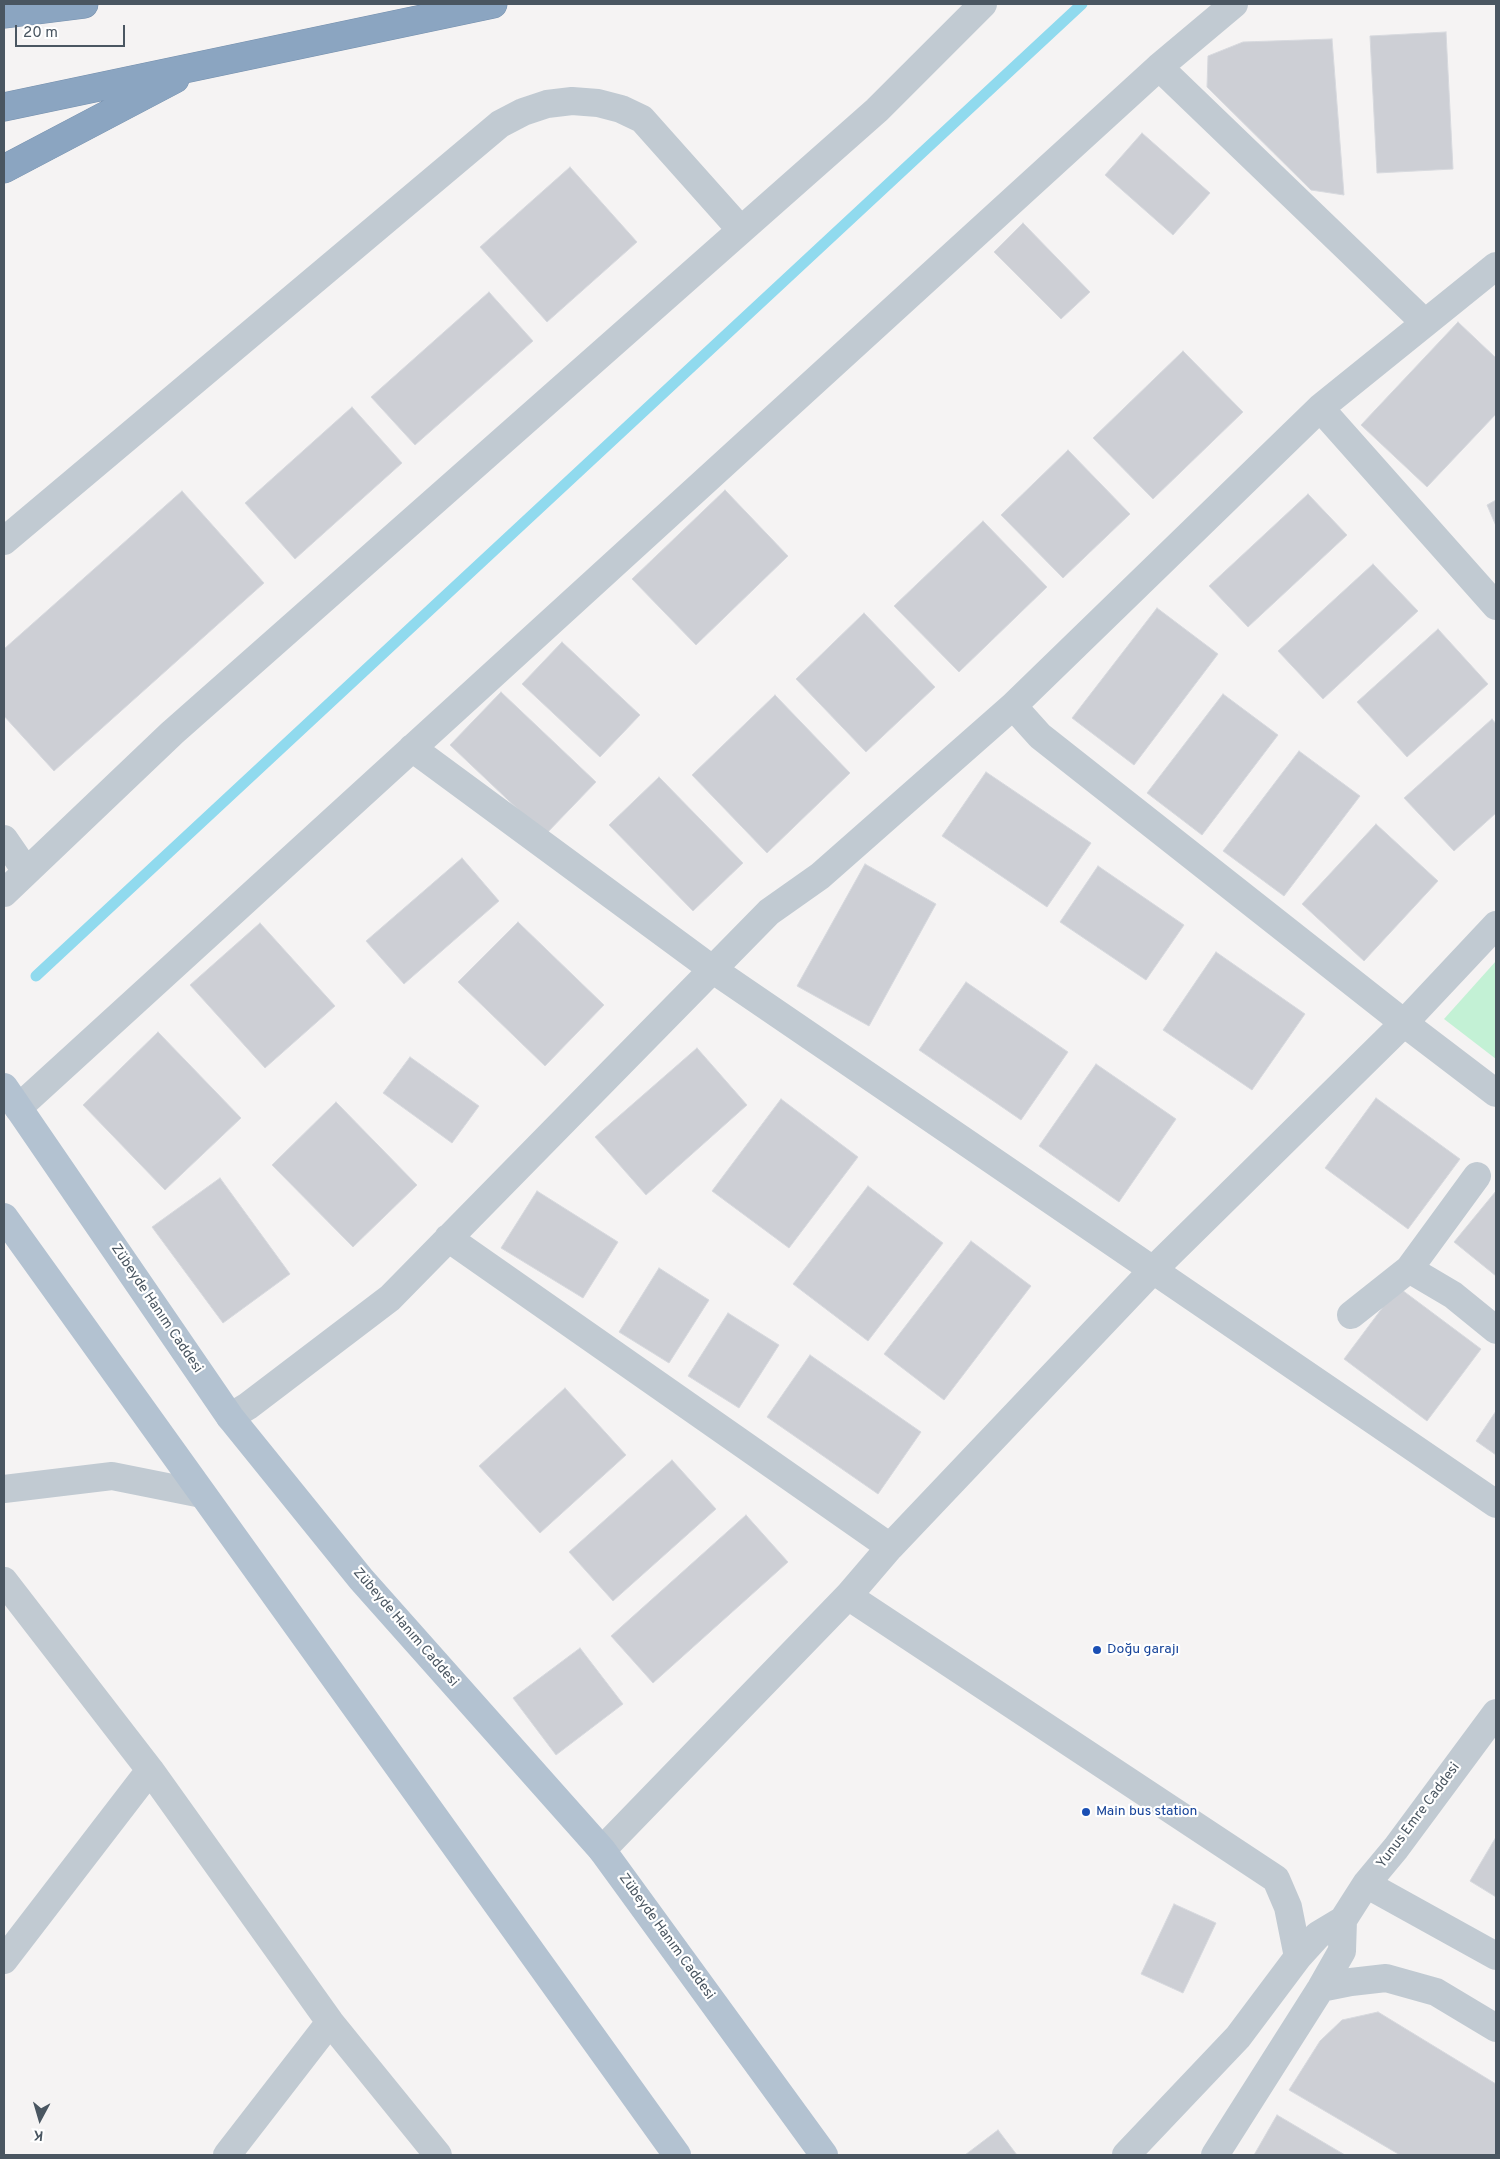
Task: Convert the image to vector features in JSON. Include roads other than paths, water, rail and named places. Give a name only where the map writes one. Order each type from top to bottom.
[{"type":"highway","points":[[4,14],[84,4]]},
{"type":"highway","points":[[8,104],[493,4]]},
{"type":"highway","points":[[4,169],[206,63]]},
{"type":"main road","name":"Zübeyde Hanım Caddesi","points":[[11,1097],[230,1417],[361,1579],[602,1850],[824,2155]]},
{"type":"main road","points":[[4,1217],[677,2155]]},
{"type":"street","points":[[4,893],[172,733],[877,110],[983,4]]},
{"type":"street","points":[[11,1097],[412,748],[1160,67],[1234,4]]},
{"type":"street","points":[[1160,67],[1425,323]]},
{"type":"street","points":[[4,541],[500,124],[523,112],[547,104],[572,101],[598,103],[621,109],[642,119],[741,230]]},
{"type":"street","points":[[230,1417],[248,1406],[390,1298],[769,912],[820,876],[1013,706],[1320,408],[1496,266]]},
{"type":"street","points":[[1320,408],[1496,606]]},
{"type":"street","points":[[1013,706],[1040,736],[1404,1023],[1496,1093]]},
{"type":"street","points":[[412,748],[712,969],[1496,1504]]},
{"type":"street","points":[[4,839],[26,871]]},
{"type":"street","points":[[602,1850],[848,1596],[890,1547],[1153,1270],[1404,1023],[1496,925]]},
{"type":"street","points":[[1350,1315],[1409,1269],[1477,1176]]},
{"type":"street","points":[[448,1238],[890,1547]]},
{"type":"street","points":[[1409,1269],[1453,1295],[1496,1330]]},
{"type":"street","points":[[4,1489],[112,1476],[202,1494]]},
{"type":"street","points":[[4,1581],[150,1770],[330,2022],[438,2155]]},
{"type":"street","points":[[848,1596],[1276,1879],[1288,1907],[1298,1956]]},
{"type":"street","name":"Yunus Emre Caddesi","points":[[1343,1920],[1366,1884],[1396,1848],[1496,1713]]},
{"type":"street","points":[[4,1960],[150,1770]]},
{"type":"street","points":[[1366,1884],[1496,1956]]},
{"type":"street","points":[[1126,2155],[1238,2037],[1298,1956],[1318,1935],[1343,1920]]},
{"type":"street","points":[[1215,2155],[1321,1988],[1342,1951],[1343,1920]]},
{"type":"street","points":[[1321,1988],[1386,1978],[1436,1992],[1496,2028]]},
{"type":"street","points":[[227,2155],[330,2022]]},
{"type":"waterway","points":[[36,976],[1082,4]]},
{"type":"place","name":"Doğu garajı","points":[[1097,1650]]},
{"type":"place","name":"Main bus station","points":[[1086,1812]]}]
